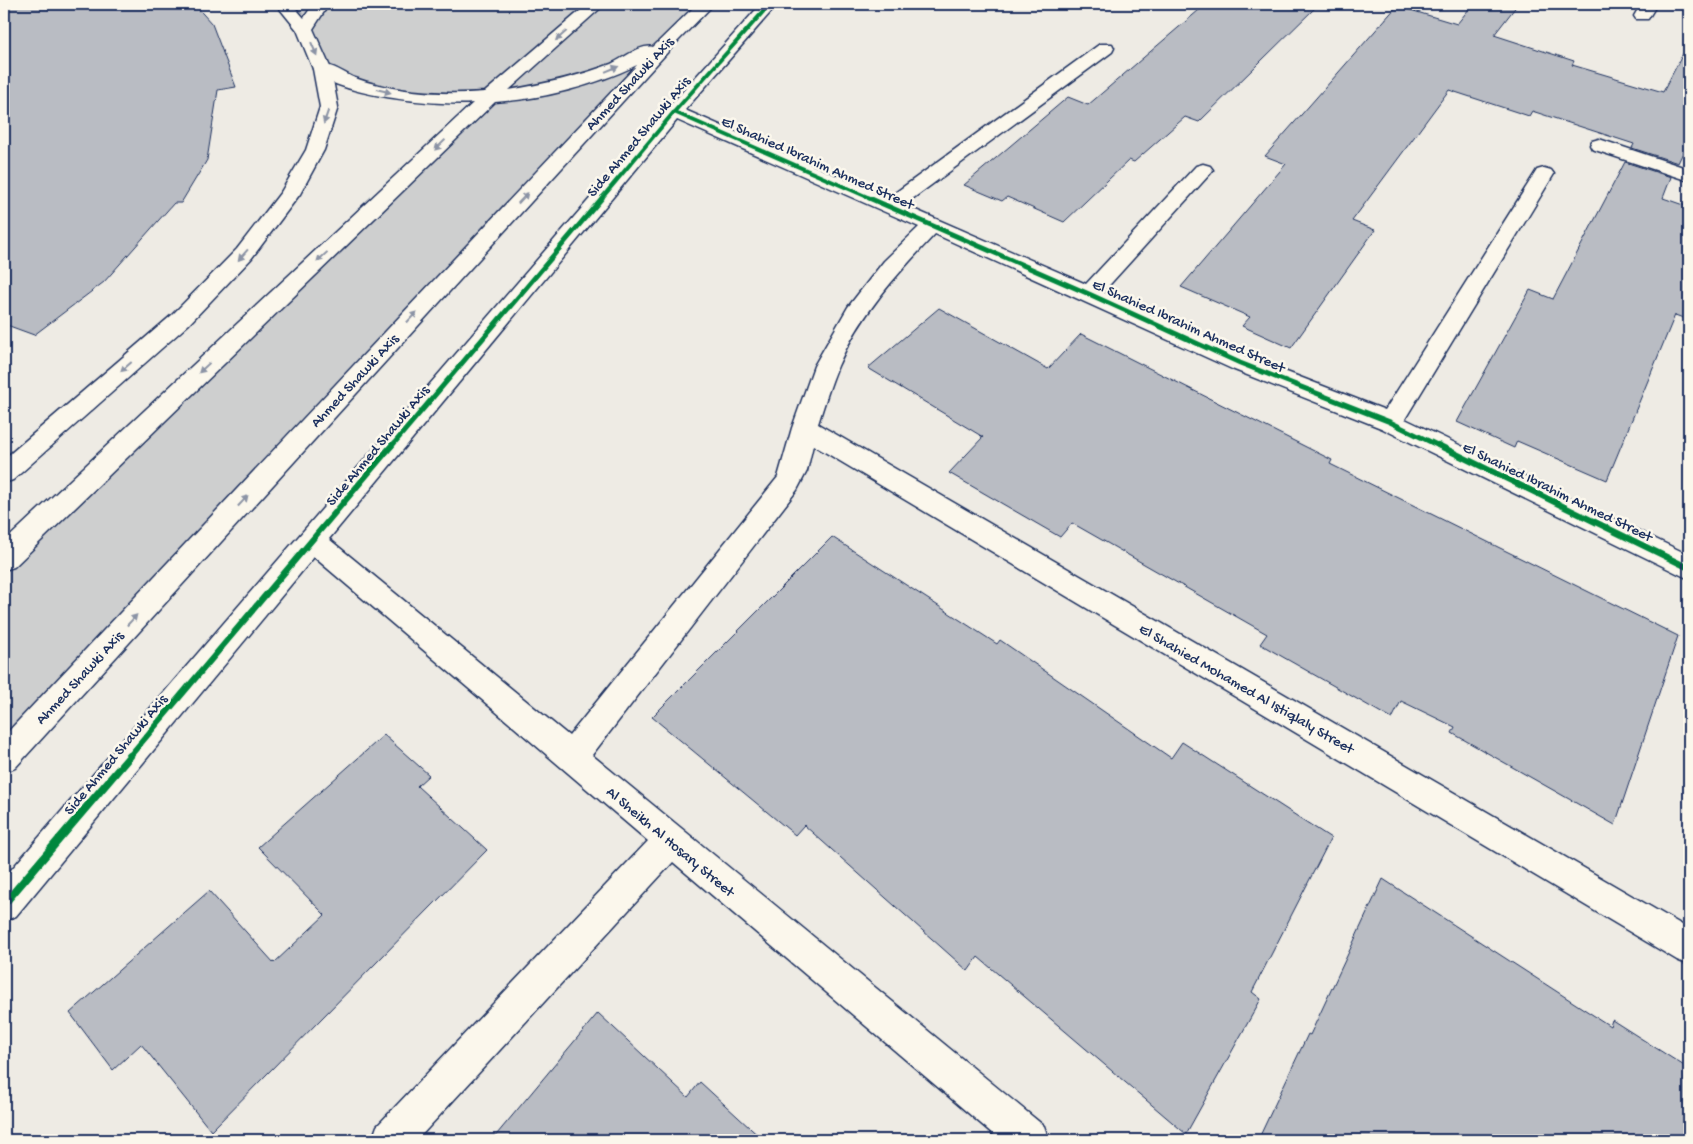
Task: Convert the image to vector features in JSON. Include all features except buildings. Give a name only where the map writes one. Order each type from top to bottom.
[{"type":"street","points":[[4,473],[180,320],[244,254],[290,194],[315,150],[330,107],[322,69],[305,29],[284,4]]},
{"type":"street","points":[[305,29],[321,4]]},
{"type":"street","points":[[4,559],[490,97],[597,4]]},
{"type":"street","name":"Ahmed Shawki Axis","points":[[4,758],[704,4]]},
{"type":"street","name":"Side Ahmed Shawki Axis","points":[[4,904],[674,112],[770,4]]},
{"type":"street","points":[[322,69],[354,84],[394,94],[440,98],[490,97],[543,90],[592,77],[635,60],[669,40]]},
{"type":"street","points":[[890,206],[1106,48]]},
{"type":"street","name":"El Shahied Ibrahim Ahmed Street","points":[[674,112],[1089,294],[1240,363],[1390,422],[1688,564]]},
{"type":"street","points":[[1599,145],[1689,175]]},
{"type":"street","points":[[1089,294],[1203,170]]},
{"type":"street","points":[[1390,422],[1488,268],[1544,174]]},
{"type":"street","points":[[572,757],[788,483],[794,470],[804,428],[826,366],[856,312],[892,266],[932,226]]},
{"type":"street","name":"El Shahied Mohamed Al Istiqlaly Street","points":[[804,428],[1689,948]]},
{"type":"street","name":"Al Sheikh Al Hosary Street","points":[[313,541],[671,840],[1023,1138]]},
{"type":"street","points":[[392,1140],[671,840]]},
{"type":"shaded area","points":[[284,4],[706,4],[669,40],[4,758],[4,558],[490,98],[394,94],[322,69],[305,29]]},
{"type":"cycle path","points":[[4,904],[674,112],[770,4]]},
{"type":"cycle path","points":[[674,112],[1089,294],[1240,363],[1390,422],[1689,568]]}]
